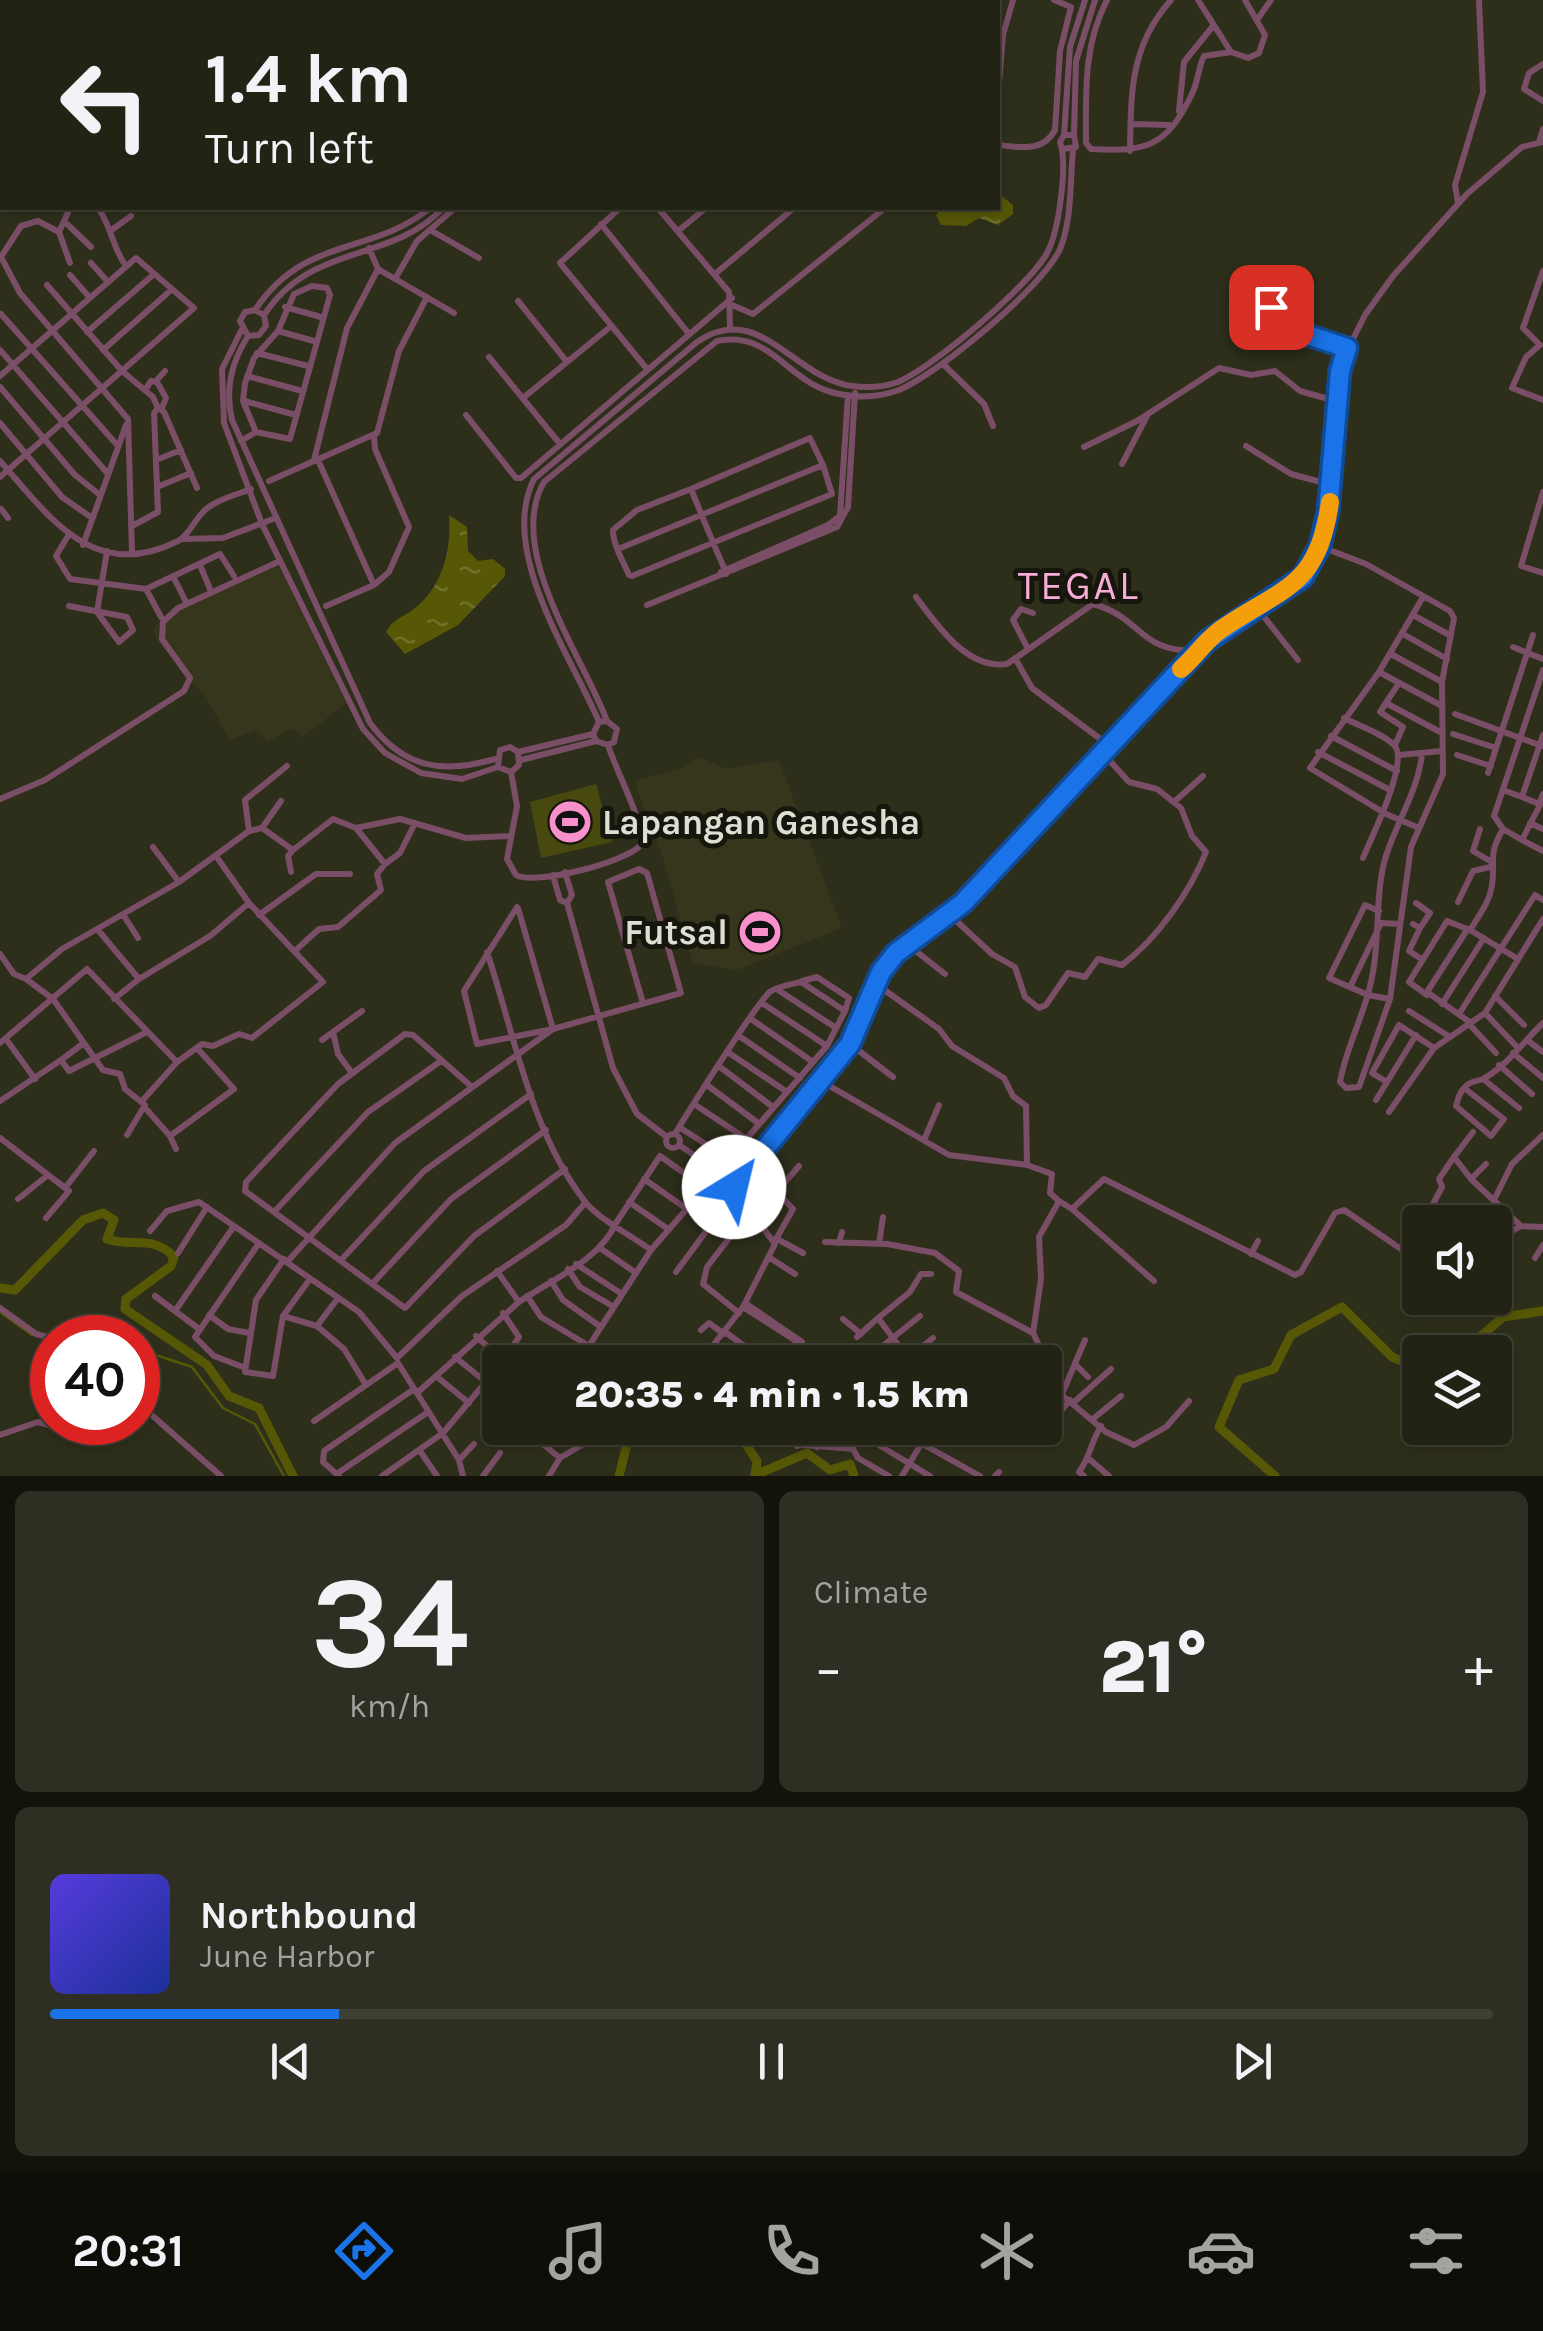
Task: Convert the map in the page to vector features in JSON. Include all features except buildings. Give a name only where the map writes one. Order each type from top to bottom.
[{"type":"street","points":[[1000,56],[1014,0]]},
{"type":"street","points":[[1000,145],[1034,148],[1050,139],[1055,130],[1060,51],[1072,3],[1054,0]]},
{"type":"street","points":[[608,745],[617,736],[604,721],[540,596],[523,540],[524,498],[548,464],[710,333],[730,328],[763,335],[815,376],[857,387],[896,382],[918,372],[1032,275],[1047,254],[1057,228],[1070,46],[1086,0]]},
{"type":"street","points":[[604,721],[548,592],[531,538],[532,509],[544,482],[717,341],[759,342],[810,384],[851,396],[896,391],[943,364],[1038,281],[1054,260],[1066,233],[1073,150],[1078,143],[1074,136],[1076,62],[1095,0]]},
{"type":"street","points":[[1107,0],[1086,66],[1086,143],[1091,149],[1130,151],[1153,145],[1192,92],[1202,58]]},
{"type":"street","points":[[1130,151],[1136,56],[1148,29],[1172,0]]},
{"type":"street","points":[[1198,0],[1231,52]]},
{"type":"street","points":[[1190,51],[1202,58],[1231,52],[1248,58],[1259,53],[1266,38],[1245,0]]},
{"type":"street","points":[[1257,20],[1271,0]]},
{"type":"street","points":[[1458,204],[1455,186],[1484,92],[1479,0]]},
{"type":"street","points":[[1180,112],[1182,69],[1190,51],[1213,26]]},
{"type":"street","points":[[1543,64],[1529,74],[1524,89],[1543,101]]},
{"type":"street","points":[[1130,124],[1170,125]]},
{"type":"street","points":[[676,1272],[716,1218],[716,1206],[850,1044],[885,966],[907,944],[950,915],[1107,744],[1218,631],[1303,577],[1320,546],[1332,485],[1338,402],[1347,348],[1377,296],[1458,204],[1522,146],[1541,142],[1543,129]]},
{"type":"street","points":[[1064,135],[1074,136]]},
{"type":"street","points":[[1050,139],[1073,150]]},
{"type":"street","points":[[59,232],[69,210]]},
{"type":"street","points":[[100,210],[113,228],[115,250],[126,266]]},
{"type":"street","points":[[427,210],[409,222],[292,268],[255,310],[242,316],[245,334],[229,385],[230,410],[258,486],[370,723],[392,746],[441,768],[460,770],[497,763],[511,772]]},
{"type":"street","points":[[440,210],[413,230],[298,276],[264,316],[264,332],[245,334],[225,358],[220,396],[224,423],[262,524],[363,729],[385,753],[440,778],[462,779],[497,763],[504,748],[520,756],[594,738],[608,745],[618,782],[643,827],[643,840],[625,857],[528,880],[516,875],[507,860],[517,806],[511,772],[520,756]]},
{"type":"street","points":[[395,278],[417,241],[454,210]]},
{"type":"street","points":[[618,210],[560,263],[647,369]]},
{"type":"street","points":[[660,210],[715,274],[732,302],[753,314],[883,210]]},
{"type":"street","points":[[678,231],[704,210]]},
{"type":"street","points":[[715,274],[792,210]]},
{"type":"street","points":[[113,228],[130,216]]},
{"type":"street","points":[[70,262],[59,232],[38,220],[20,222],[2,243],[1,257],[20,292],[128,419],[132,552]]},
{"type":"street","points":[[66,223],[91,247]]},
{"type":"street","points":[[601,224],[689,334]]},
{"type":"street","points":[[432,231],[479,258]]},
{"type":"street","points":[[369,248],[378,269],[454,313]]},
{"type":"street","points":[[0,376],[138,258],[194,310],[0,478]]},
{"type":"street","points":[[91,264],[108,282]]},
{"type":"street","points":[[374,584],[316,460],[347,328],[378,269]]},
{"type":"street","points":[[1543,271],[1523,328],[1540,345],[1526,358],[1512,388],[1543,400]]},
{"type":"street","points":[[70,275],[90,298]]},
{"type":"street","points":[[87,332],[153,275]]},
{"type":"street","points":[[47,286],[122,372],[160,408],[197,488]]},
{"type":"street","points":[[241,442],[256,432],[289,440],[320,316],[330,295],[327,288],[303,287],[286,307],[278,332],[257,353],[247,376],[243,401],[256,432]]},
{"type":"street","points":[[103,350],[170,291]]},
{"type":"street","points":[[326,606],[374,584],[389,572],[409,527],[375,449],[374,435],[399,351],[427,297]]},
{"type":"street","points":[[1260,300],[1271,307],[1273,318],[1281,326],[1347,348]]},
{"type":"street","points":[[518,301],[567,362]]},
{"type":"street","points":[[730,328],[732,302]]},
{"type":"street","points":[[466,415],[518,480],[732,302]]},
{"type":"street","points":[[286,307],[320,316]]},
{"type":"street","points":[[255,310],[264,316]]},
{"type":"street","points":[[1,314],[118,446]]},
{"type":"street","points":[[523,398],[610,327]]},
{"type":"street","points":[[278,332],[314,341]]},
{"type":"street","points":[[0,350],[108,474]]},
{"type":"street","points":[[257,353],[308,366]]},
{"type":"street","points":[[489,357],[560,444]]},
{"type":"street","points":[[943,364],[984,404],[993,426]]},
{"type":"street","points":[[1084,447],[1147,415],[1219,368],[1250,375],[1275,372],[1300,392],[1338,402]]},
{"type":"street","points":[[145,390],[164,371]]},
{"type":"street","points":[[247,376],[302,391]]},
{"type":"street","points":[[132,526],[157,514],[155,436],[166,398],[156,381]]},
{"type":"street","points":[[0,387],[78,479],[100,495]]},
{"type":"street","points":[[725,572],[646,604],[836,520],[842,509],[848,462],[851,396],[857,387]]},
{"type":"street","points":[[243,401],[296,415]]},
{"type":"street","points":[[1122,464],[1147,415]]},
{"type":"street","points":[[82,545],[128,419]]},
{"type":"street","points":[[0,424],[62,497],[92,518]]},
{"type":"street","points":[[155,436],[172,429]]},
{"type":"street","points":[[269,481],[374,435]]},
{"type":"street","points":[[810,438],[823,465],[832,494],[632,576],[618,549],[613,530],[637,510],[810,438]]},
{"type":"street","points":[[1246,446],[1291,474],[1332,485]]},
{"type":"street","points":[[156,460],[180,450]]},
{"type":"street","points":[[0,461],[68,536],[82,545],[132,552],[182,539],[223,538],[274,518]]},
{"type":"street","points":[[618,549],[823,465]]},
{"type":"street","points":[[157,487],[191,473]]},
{"type":"street","points":[[182,539],[209,506],[258,486]]},
{"type":"street","points":[[690,489],[725,572]]},
{"type":"street","points":[[1543,492],[1522,566],[1543,574]]},
{"type":"street","points":[[0,509],[8,518]]},
{"type":"street","points":[[68,536],[56,556],[66,576],[102,585],[146,589],[222,555],[234,576]]},
{"type":"street","points":[[1320,546],[1366,564],[1454,614],[1442,682],[1443,774],[1411,847],[1390,999],[1359,1087],[1346,1088],[1340,1082],[1345,1053],[1368,995],[1381,922],[1385,857],[1417,784],[1422,754]]},
{"type":"street","points":[[69,606],[97,612],[127,617],[134,628],[119,642],[97,612],[107,550]]},
{"type":"street","points":[[0,799],[45,780],[184,691],[190,678],[160,634],[164,622],[178,608],[280,560]]},
{"type":"street","points":[[200,565],[210,589]]},
{"type":"street","points":[[173,576],[185,600]]},
{"type":"street","points":[[146,589],[161,617]]},
{"type":"street","points":[[1419,828],[1381,812],[1311,770],[1318,752],[1379,672],[1423,597]]},
{"type":"street","points":[[916,598],[952,643],[995,665],[1015,658],[1096,604],[1131,624],[1161,649],[1202,650]]},
{"type":"street","points":[[1028,647],[1012,620],[1024,608],[1033,614]]},
{"type":"street","points":[[1257,608],[1298,660]]},
{"type":"street","points":[[1413,615],[1451,636]]},
{"type":"street","points":[[314,630],[323,626]]},
{"type":"street","points":[[1403,634],[1446,659]]},
{"type":"street","points":[[1457,754],[1489,770],[1534,635]]},
{"type":"street","points":[[1513,647],[1543,659]]},
{"type":"street","points":[[1390,654],[1442,682]]},
{"type":"street","points":[[1015,658],[1032,688],[1107,744]]},
{"type":"street","points":[[1543,670],[1494,816],[1503,828],[1543,851]]},
{"type":"street","points":[[1379,672],[1442,706]]},
{"type":"street","points":[[1394,745],[1403,727],[1380,712],[1399,683]]},
{"type":"street","points":[[1386,702],[1442,733]]},
{"type":"street","points":[[1455,714],[1541,746]]},
{"type":"street","points":[[1344,718],[1394,745],[1399,755],[1397,770],[1363,858]]},
{"type":"street","points":[[594,738],[604,721]]},
{"type":"street","points":[[1453,734],[1496,748]]},
{"type":"street","points":[[1522,798],[1543,734]]},
{"type":"street","points":[[1331,736],[1397,770]]},
{"type":"street","points":[[950,915],[992,954],[1015,966],[1025,997],[1044,1007],[1068,973],[1085,977],[1098,959],[1116,966],[1125,963],[1182,896],[1206,852],[1174,802],[1157,789],[1129,782],[1101,751]]},
{"type":"street","points":[[1318,752],[1390,790]]},
{"type":"street","points":[[1399,755],[1442,752]]},
{"type":"street","points":[[249,831],[245,800],[288,766]]},
{"type":"street","points":[[1174,802],[1204,776]]},
{"type":"street","points":[[1502,790],[1541,805]]},
{"type":"street","points":[[1522,840],[1543,794]]},
{"type":"street","points":[[26,979],[62,948],[124,916],[249,831],[262,828],[282,801]]},
{"type":"street","points":[[291,872],[288,856],[333,819],[356,828],[384,864]]},
{"type":"street","points":[[356,828],[394,820],[466,838],[510,836]]},
{"type":"street","points":[[1530,822],[1543,829]]},
{"type":"street","points":[[296,949],[320,929],[338,928],[381,890],[377,874],[400,853],[416,823]]},
{"type":"street","points":[[262,828],[293,850]]},
{"type":"street","points":[[1427,995],[1492,885],[1490,864],[1503,828]]},
{"type":"street","points":[[1480,829],[1473,852],[1490,864]]},
{"type":"street","points":[[152,846],[179,882]]},
{"type":"street","points":[[142,1101],[177,1062],[198,1048],[240,1034],[252,1038],[324,982],[296,949],[259,916],[216,856]]},
{"type":"street","points":[[1458,902],[1473,870],[1490,864]]},
{"type":"street","points":[[553,1029],[517,907],[464,991],[477,1044],[553,1029],[681,992],[647,873],[639,869],[608,882],[643,1002]]},
{"type":"street","points":[[428,1412],[338,1475],[323,1462],[324,1451],[416,1391],[503,1313],[600,1248],[672,1136],[720,1067],[750,1019],[777,989],[817,978],[849,998],[827,1046],[728,1159],[672,1136],[641,1118],[628,1100],[598,1016],[568,903],[572,895],[565,872]]},
{"type":"street","points":[[259,916],[316,874],[350,874]]},
{"type":"street","points":[[552,875],[560,900],[568,903]]},
{"type":"street","points":[[1458,1014],[1535,895],[1543,900]]},
{"type":"street","points":[[114,999],[139,979],[210,936],[250,903]]},
{"type":"street","points":[[1416,903],[1430,913],[1417,926],[1409,951],[1423,960]]},
{"type":"street","points":[[1379,911],[1365,905],[1329,978],[1368,995],[1390,999]]},
{"type":"street","points":[[124,916],[138,938]]},
{"type":"street","points":[[1389,1112],[1434,1048],[1485,1013],[1543,919]]},
{"type":"street","points":[[1496,1053],[1471,1024],[1409,982],[1447,920],[1518,959]]},
{"type":"street","points":[[1381,922],[1400,924]]},
{"type":"street","points":[[1350,987],[1381,922]]},
{"type":"street","points":[[98,930],[139,979]]},
{"type":"street","points":[[1442,1004],[1484,938]]},
{"type":"street","points":[[907,944],[945,974]]},
{"type":"street","points":[[488,952],[531,1094],[565,1169],[584,1202],[651,1250]]},
{"type":"street","points":[[1,958],[14,974],[53,999],[96,1060],[106,1072],[120,1074],[125,1089],[142,1101],[176,1149]]},
{"type":"street","points":[[35,1079],[2,1040],[86,969],[177,1062]]},
{"type":"street","points":[[801,982],[844,1011]]},
{"type":"street","points":[[876,984],[939,1028],[956,1048],[1006,1080],[1014,1096],[1026,1106],[1027,1165]]},
{"type":"street","points":[[777,989],[836,1028]]},
{"type":"street","points":[[1495,996],[1524,1025]]},
{"type":"street","points":[[762,1003],[827,1046]]},
{"type":"street","points":[[322,1040],[362,1011]]},
{"type":"street","points":[[1409,1011],[1450,1037]]},
{"type":"street","points":[[1485,1013],[1543,1078]]},
{"type":"street","points":[[750,1019],[813,1062]]},
{"type":"street","points":[[1387,1082],[1372,1073],[1398,1026],[1434,1048]]},
{"type":"street","points":[[1464,1088],[1504,1119],[1491,1136],[1456,1106],[1464,1088],[1483,1078],[1542,1026]]},
{"type":"street","points":[[243,1366],[256,1300],[307,1236],[395,1143],[553,1029]]},
{"type":"street","points":[[333,1032],[338,1054],[352,1072]]},
{"type":"street","points":[[60,1060],[68,1071],[145,1033]]},
{"type":"street","points":[[472,1088],[409,1034],[352,1072],[246,1182],[245,1191],[342,1259],[400,1307],[408,1306],[474,1236],[565,1169]]},
{"type":"street","points":[[1376,1100],[1416,1035]]},
{"type":"street","points":[[739,1036],[800,1078]]},
{"type":"street","points":[[1527,1040],[1543,1052]]},
{"type":"street","points":[[0,1101],[84,1043]]},
{"type":"street","points":[[850,1044],[894,1076]]},
{"type":"street","points":[[170,1136],[234,1089],[198,1048]]},
{"type":"street","points":[[729,1053],[787,1092]]},
{"type":"street","points":[[274,1212],[368,1112],[441,1060]]},
{"type":"street","points":[[1498,1065],[1532,1094]]},
{"type":"street","points":[[720,1067],[773,1107]]},
{"type":"street","points":[[1483,1078],[1519,1108]]},
{"type":"street","points":[[821,1081],[957,1157],[1027,1165],[1052,1174],[1050,1193],[1058,1202],[1072,1209],[1154,1281]]},
{"type":"street","points":[[708,1085],[758,1123]]},
{"type":"street","points":[[342,1259],[424,1170],[531,1094]]},
{"type":"street","points":[[694,1104],[745,1138]]},
{"type":"street","points":[[924,1140],[939,1105]]},
{"type":"street","points":[[128,1135],[146,1109]]},
{"type":"street","points":[[373,1283],[451,1199],[546,1130]]},
{"type":"street","points":[[1433,1205],[1442,1187],[1438,1179],[1473,1132]]},
{"type":"street","points":[[1494,1200],[1512,1164],[1543,1135]]},
{"type":"street","points":[[672,1136],[734,1185],[752,1214],[776,1240],[803,1253]]},
{"type":"street","points":[[0,1138],[65,1188],[69,1196],[46,1218]]},
{"type":"street","points":[[65,1188],[94,1151]]},
{"type":"street","points":[[527,1296],[541,1317],[584,1347],[651,1250],[705,1186],[660,1156]]},
{"type":"street","points":[[1454,1157],[1471,1179],[1521,1226]]},
{"type":"street","points":[[1471,1179],[1486,1164]]},
{"type":"street","points":[[800,1166],[707,1267],[704,1284],[802,1342],[800,1345]]},
{"type":"street","points":[[18,1199],[48,1176]]},
{"type":"street","points":[[644,1179],[686,1209]]},
{"type":"street","points":[[1072,1209],[1104,1179],[1286,1272],[1301,1272],[1335,1213],[1344,1210],[1402,1250]]},
{"type":"street","points":[[714,1345],[742,1307],[793,1209],[777,1192]]},
{"type":"street","points":[[150,1231],[168,1211],[185,1202],[207,1207],[370,1322],[467,1475]]},
{"type":"street","points":[[314,1420],[397,1361],[462,1296],[566,1225],[584,1202]]},
{"type":"street","points":[[630,1202],[668,1229]]},
{"type":"street","points":[[1033,1334],[1041,1279],[1039,1237],[1058,1202]]},
{"type":"street","points":[[178,1254],[207,1207]]},
{"type":"street","points":[[879,1244],[883,1218]]},
{"type":"street","points":[[175,1311],[234,1226]]},
{"type":"street","points":[[1512,1231],[1521,1226],[1543,1227]]},
{"type":"street","points":[[839,1243],[842,1232]]},
{"type":"street","points":[[1251,1254],[1258,1241]]},
{"type":"street","points":[[826,1242],[879,1244],[942,1256],[959,1271],[953,1288],[956,1292],[1033,1334],[1037,1345]]},
{"type":"street","points":[[259,1243],[195,1337],[214,1356],[243,1366],[248,1374],[273,1376],[283,1316],[310,1279]]},
{"type":"street","points":[[1535,1258],[1543,1245]]},
{"type":"street","points":[[600,1248],[636,1273]]},
{"type":"street","points":[[770,1258],[794,1274]]},
{"type":"street","points":[[576,1264],[622,1294]]},
{"type":"street","points":[[568,1269],[580,1287],[614,1307]]},
{"type":"street","points":[[497,1270],[519,1302]]},
{"type":"street","points":[[843,1319],[859,1336],[910,1292],[921,1274],[931,1274]]},
{"type":"street","points":[[551,1280],[563,1300],[601,1327]]},
{"type":"street","points":[[156,1296],[199,1329]]},
{"type":"street","points":[[317,1326],[338,1298]]},
{"type":"street","points":[[0,1308],[30,1330]]},
{"type":"street","points":[[503,1313],[519,1336],[513,1345]]},
{"type":"street","points":[[209,1315],[228,1329],[249,1333]]},
{"type":"street","points":[[283,1316],[317,1326],[344,1349],[366,1385]]},
{"type":"street","points":[[885,1345],[920,1316]]},
{"type":"street","points":[[878,1318],[898,1345]]},
{"type":"street","points":[[701,1330],[708,1323],[742,1345]]},
{"type":"street","points":[[476,1336],[485,1345]]},
{"type":"street","points":[[925,1345],[934,1338]]},
{"type":"street","points":[[1085,1340],[1062,1394],[1101,1426],[1134,1445],[1166,1427],[1189,1401]]},
{"type":"street","points":[[454,1357],[482,1379]]},
{"type":"street","points":[[1075,1364],[1088,1378]]},
{"type":"street","points":[[1062,1412],[1111,1369]]},
{"type":"street","points":[[436,1376],[468,1403]]},
{"type":"street","points":[[382,1476],[442,1434],[482,1387]]},
{"type":"street","points":[[1094,1418],[1121,1396]]},
{"type":"street","points":[[160,1422],[221,1476]]},
{"type":"street","points":[[0,1435],[30,1423]]},
{"type":"street","points":[[1084,1476],[1079,1472],[1088,1458],[1089,1444],[1101,1426]]},
{"type":"street","points":[[458,1460],[474,1444]]},
{"type":"street","points":[[544,1445],[560,1458]]},
{"type":"street","points":[[549,1476],[560,1458],[582,1445]]},
{"type":"street","points":[[791,1445],[853,1449]]},
{"type":"street","points":[[853,1445],[858,1458],[889,1476]]},
{"type":"street","points":[[879,1445],[930,1476]]},
{"type":"street","points":[[902,1476],[920,1445]]},
{"type":"street","points":[[923,1445],[980,1476]]},
{"type":"street","points":[[420,1450],[437,1476]]},
{"type":"street","points":[[484,1476],[500,1453]]},
{"type":"street","points":[[1088,1458],[1109,1476]]},
{"type":"street","points":[[396,1466],[402,1476]]},
{"type":"shaded area","points":[[276,560],[346,703],[303,737],[292,728],[268,742],[256,729],[230,741],[208,700],[156,639],[153,629],[175,607]]},
{"type":"shaded area","points":[[699,757],[727,769],[779,760],[842,928],[737,970],[693,963],[662,855],[634,781],[679,769]]},
{"type":"shaded area","name":"Lapangan Ganesha","points":[[596,784],[612,842],[541,858],[530,802]]},
{"type":"water","points":[[1000,195],[1013,205],[1013,214],[998,225],[979,218],[966,226],[941,225],[936,215],[940,210],[1000,210]]},
{"type":"water","points":[[449,515],[467,527],[468,551],[478,561],[493,559],[505,569],[505,576],[458,625],[405,654],[386,632],[425,599],[439,578],[447,553]]},
{"type":"waterway","points":[[0,1288],[15,1290],[83,1220],[103,1213],[114,1220],[107,1239],[166,1250],[174,1257],[171,1266],[126,1299],[125,1309],[207,1365],[229,1396],[259,1408],[293,1476]]},
{"type":"waterway","points":[[1275,1476],[1219,1427],[1239,1380],[1274,1369],[1291,1335],[1342,1307],[1392,1357],[1402,1361]]},
{"type":"waterway","points":[[1482,1335],[1503,1317],[1543,1311]]},
{"type":"waterway","points":[[0,1312],[30,1334]]},
{"type":"waterway","points":[[160,1356],[192,1367],[223,1408],[255,1424],[284,1476]]},
{"type":"waterway","points":[[619,1476],[627,1445]]},
{"type":"waterway","points":[[746,1445],[757,1461],[755,1475],[807,1453],[830,1470],[850,1464],[854,1476]]},
{"type":"slow traffic","points":[[1181,669],[1218,631],[1303,577],[1320,546],[1330,502]]},
{"type":"place","name":"Lapangan Ganesha","points":[[570,822]]},
{"type":"place","name":"Futsal","points":[[760,932]]},
{"type":"district","name":"TEGAL","points":[[1079,585]]},
{"type":"route","points":[[734,1187],[780,1124],[850,1044],[881,972],[896,953],[963,903],[1127,722],[1207,641],[1293,586],[1310,567],[1328,512],[1340,371],[1347,348],[1284,327],[1273,318],[1271,307]]}]
